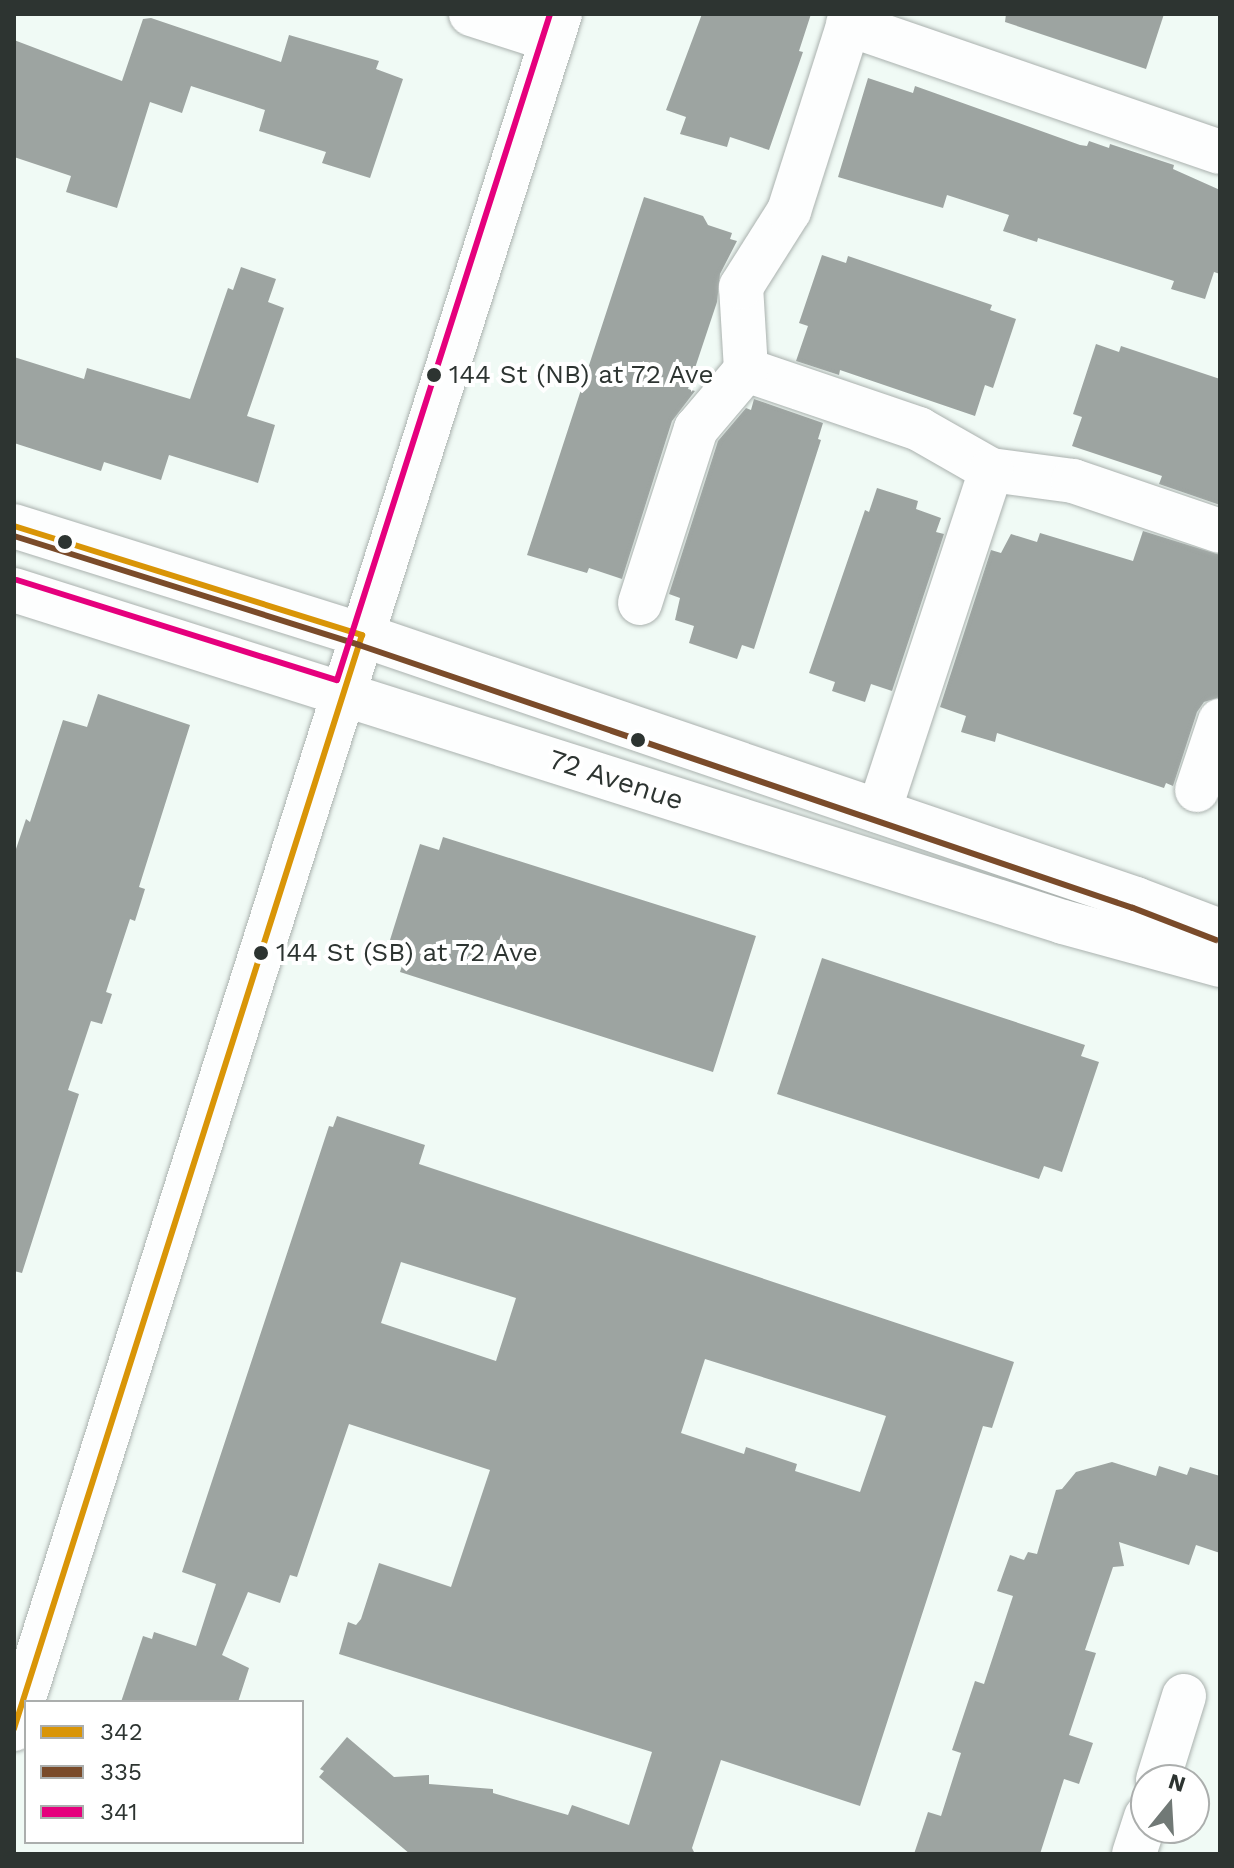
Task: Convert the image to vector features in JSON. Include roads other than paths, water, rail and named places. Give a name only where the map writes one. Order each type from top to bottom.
[{"type":"main road","points":[[14,1729],[556,27],[471,14]]},
{"type":"main road","points":[[640,603],[696,429],[746,370],[741,287],[789,211],[850,19],[1220,152]]},
{"type":"main road","points":[[746,370],[919,429],[991,470],[1073,481],[1220,531]]},
{"type":"main road","points":[[879,811],[991,470]]},
{"type":"main road","name":"72 Avenue","points":[[14,526],[362,635],[1220,931]]},
{"type":"main road","name":"72 Avenue","points":[[14,590],[1063,922],[1220,965]]},
{"type":"main road","points":[[1197,790],[1220,721]]},
{"type":"main road","points":[[1163,1764],[1184,1696]]},
{"type":"place","name":"144 St (NB) at 72 Ave","points":[[434,375]]},
{"type":"place","name":"144 St (SB) at 72 Ave","points":[[261,953]]}]
